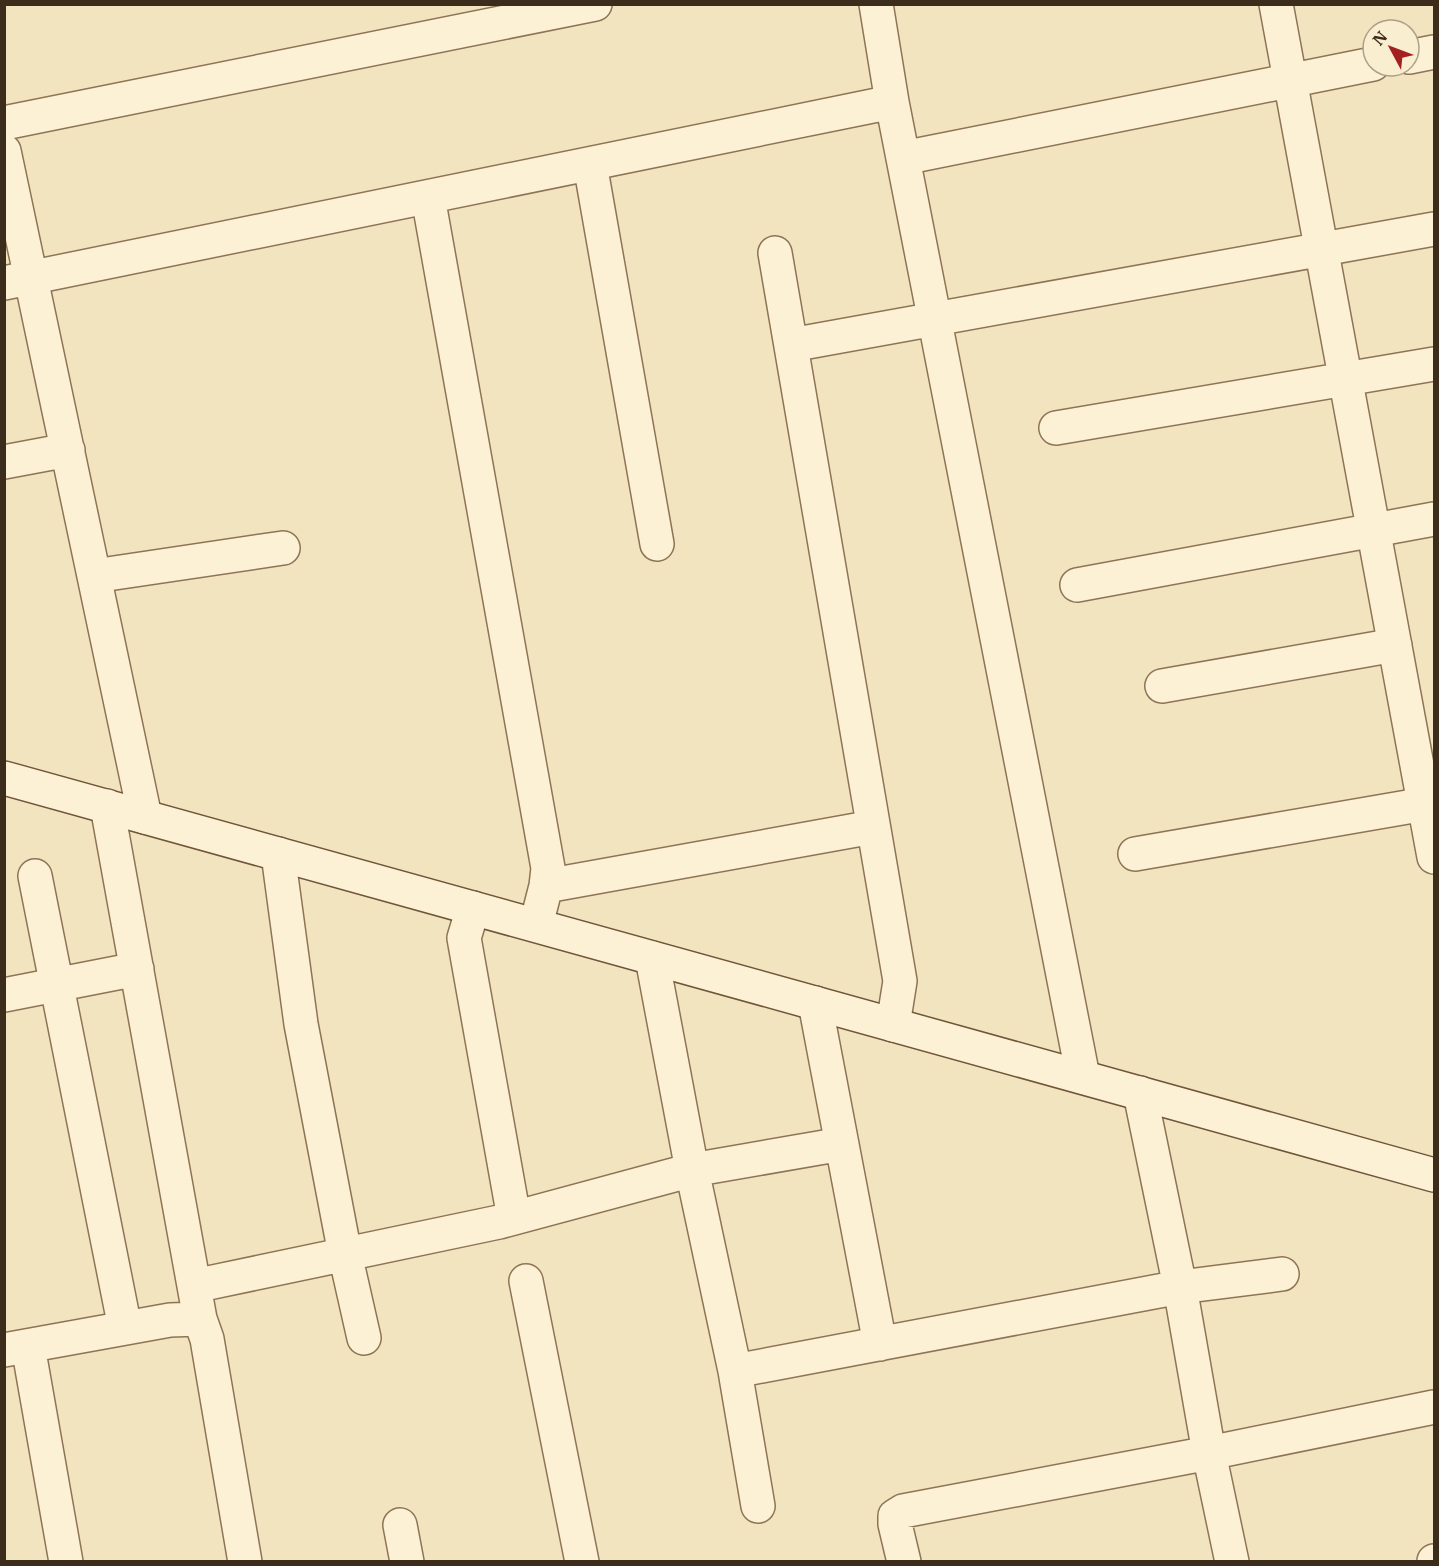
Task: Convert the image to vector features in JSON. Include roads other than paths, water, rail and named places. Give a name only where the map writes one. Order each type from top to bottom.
[{"type":"street","points":[[4,123],[595,4]]},
{"type":"street","points":[[876,4],[892,102],[1083,1077]]},
{"type":"street","points":[[1276,4],[1395,645],[1422,721],[1425,804],[1434,857]]},
{"type":"street","points":[[903,158],[1361,66]]},
{"type":"street","points":[[18,281],[892,102]]},
{"type":"street","points":[[4,152],[18,281],[68,450],[145,817]]},
{"type":"street","points":[[590,164],[657,544]]},
{"type":"street","points":[[428,197],[548,868],[536,925]]},
{"type":"street","points":[[791,345],[935,321],[1434,229]]},
{"type":"street","points":[[775,253],[900,981],[893,1024]]},
{"type":"street","points":[[1056,428],[1434,364]]},
{"type":"street","points":[[4,462],[68,450]]},
{"type":"street","points":[[1077,585],[1434,519]]},
{"type":"street","points":[[94,576],[283,548]]},
{"type":"street","points":[[1162,686],[1395,645]]},
{"type":"street","points":[[4,778],[1434,1175]]},
{"type":"street","points":[[1135,854],[1425,804]]},
{"type":"street","points":[[107,806],[200,1319],[207,1339],[245,1562]]},
{"type":"street","points":[[546,885],[873,827]]},
{"type":"street","points":[[278,854],[300,1024],[345,1254],[364,1338]]},
{"type":"street","points":[[35,876],[125,1328]]},
{"type":"street","points":[[473,908],[464,938],[514,1218]]},
{"type":"street","points":[[652,958],[692,1170],[735,1371],[758,1506]]},
{"type":"street","points":[[4,995],[137,969]]},
{"type":"street","points":[[815,1003],[880,1344]]},
{"type":"street","points":[[1140,1093],[1180,1287],[1209,1453],[1232,1562]]},
{"type":"street","points":[[194,1286],[514,1218],[692,1170],[842,1144]]},
{"type":"street","points":[[735,1371],[1180,1287],[1282,1274]]},
{"type":"street","points":[[526,1281],[582,1562]]},
{"type":"street","points":[[66,1562],[16,1348],[170,1320],[200,1319]]},
{"type":"street","points":[[904,1562],[895,1524],[896,1516],[903,1511],[1209,1453],[1434,1407]]},
{"type":"street","points":[[400,1525],[407,1562]]}]
